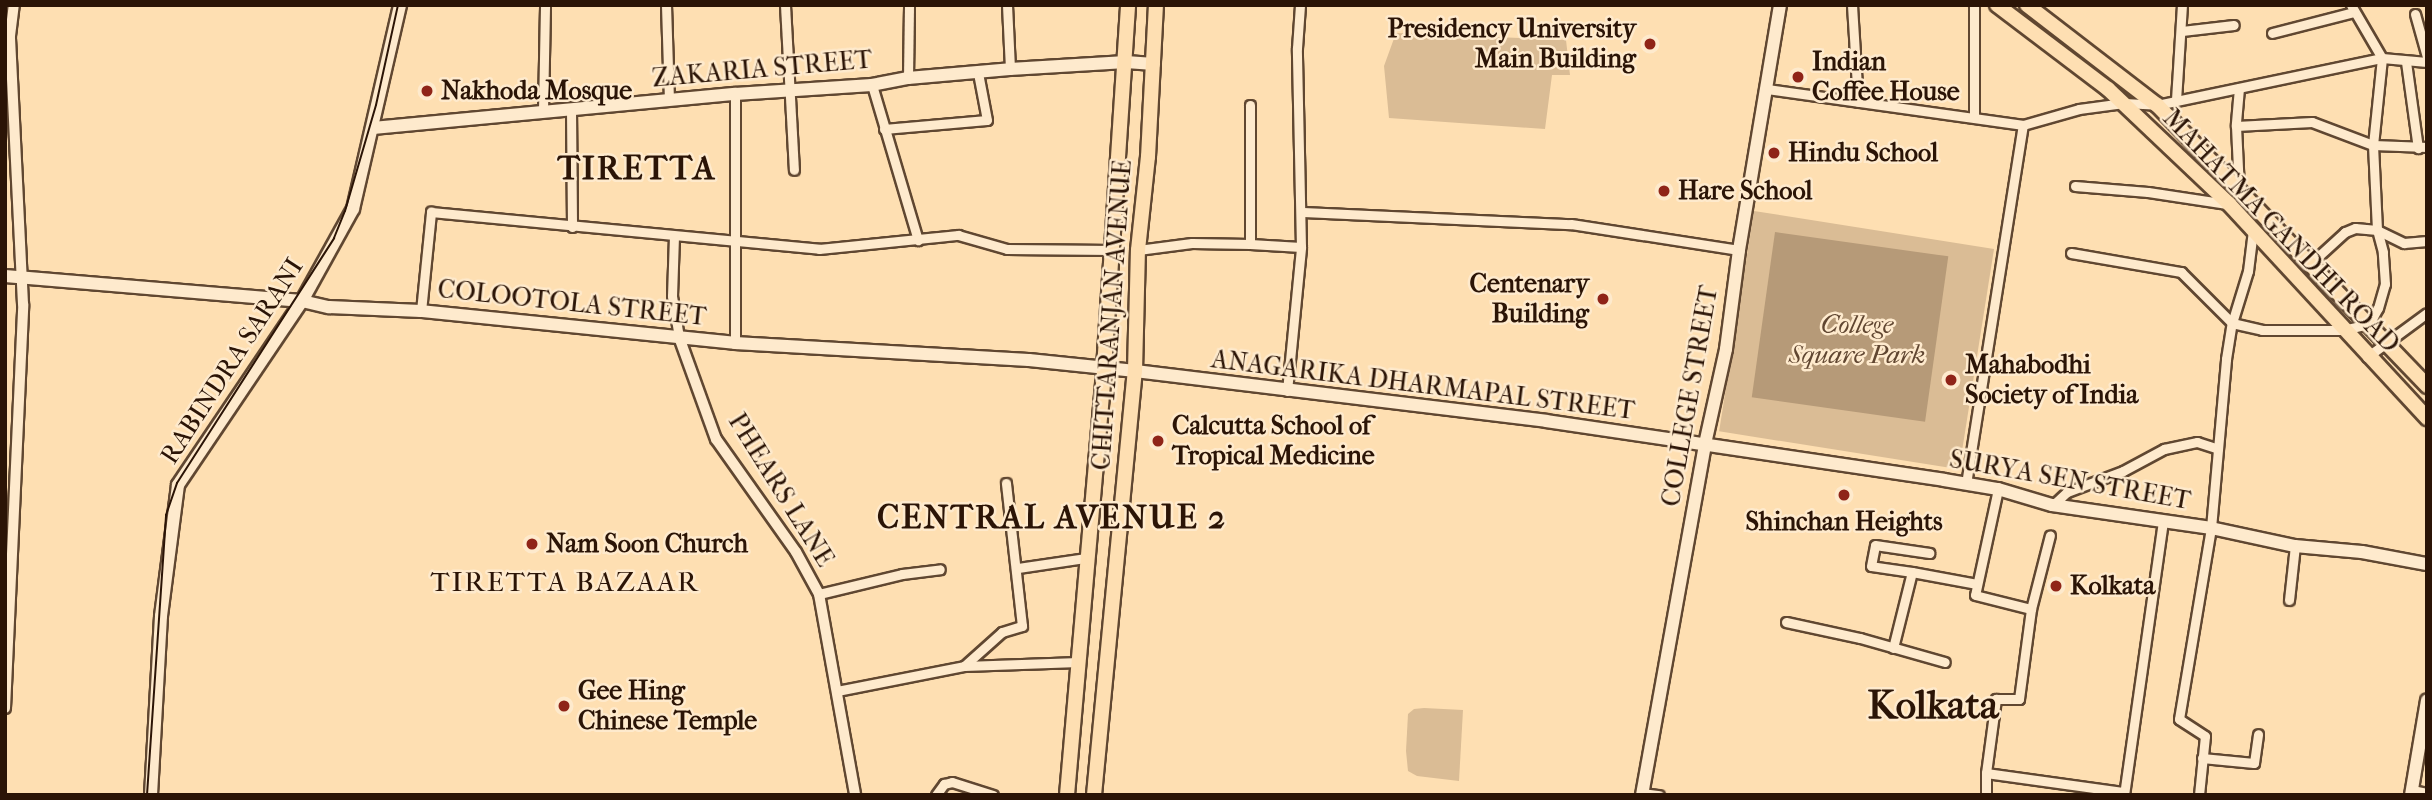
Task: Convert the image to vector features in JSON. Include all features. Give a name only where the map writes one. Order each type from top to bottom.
[{"type":"main road","name":"RABINDRA SARANI","points":[[150,795],[161,616],[178,485],[302,302],[353,209],[373,128],[384,65],[400,5]]},
{"type":"main road","points":[[1067,795],[1104,368],[1128,5]]},
{"type":"main road","name":"CHITTARANJAN AVENUE","points":[[1094,795],[1135,371],[1138,250],[1154,64],[1156,5]]},
{"type":"main road","name":"COLLEGE STREET","points":[[1642,794],[1704,444],[1726,349],[1738,250],[1780,5]]},
{"type":"main road","name":"MAHATMA GANDHI ROAD","points":[[1997,5],[2124,103],[2229,204],[2367,357],[2427,418]]},
{"type":"main road","name":"MAHATMA GANDHI ROAD","points":[[2027,5],[2157,105],[2427,386]]},
{"type":"main road","name":"ZAKARIA STREET","points":[[373,128],[735,93],[872,85],[908,78],[1010,69],[1126,62],[1154,64]]},
{"type":"main road","name":"COLOOTOLA STREET","points":[[5,276],[302,302],[329,307],[421,311],[735,343],[1135,371]]},
{"type":"main road","name":"ANAGARIKA DHARMAPAL STREET","points":[[1135,371],[1546,421],[1704,444]]},
{"type":"main road","name":"SURYA SEN STREET","points":[[1704,444],[1998,489],[2053,505],[2211,528],[2295,546],[2362,552],[2427,564]]},
{"type":"main road","points":[[2412,792],[2427,700]]},
{"type":"street","points":[[5,708],[9,549],[22,278],[10,36],[14,5]]},
{"type":"street","points":[[542,111],[545,5]]},
{"type":"street","points":[[667,5],[669,100]]},
{"type":"street","points":[[785,5],[787,90],[794,170]]},
{"type":"street","points":[[908,78],[909,5]]},
{"type":"street","points":[[1007,5],[1010,69]]},
{"type":"street","points":[[1287,391],[1303,212],[1297,48],[1300,5]]},
{"type":"street","points":[[1853,5],[1858,102]]},
{"type":"street","points":[[1974,5],[1974,117]]},
{"type":"street","points":[[2176,100],[2182,5]]},
{"type":"street","points":[[2071,253],[2181,272],[2232,323],[2262,330],[2343,331],[2369,324],[2378,308],[2385,284],[2383,252],[2377,230],[2373,145],[2382,58],[2353,9],[2272,33]]},
{"type":"street","points":[[1767,89],[2023,125],[2078,109],[2124,103],[2157,105],[2382,58],[2406,62],[2427,60],[2415,14]]},
{"type":"street","points":[[2182,31],[2234,24]]},
{"type":"street","points":[[2236,126],[2312,122],[2373,145],[2422,147],[2406,62]]},
{"type":"street","points":[[884,129],[987,120],[978,73]]},
{"type":"street","points":[[872,85],[918,240]]},
{"type":"street","points":[[2239,88],[2236,126],[2239,189]]},
{"type":"street","points":[[735,93],[735,343]]},
{"type":"street","points":[[1250,105],[1250,244]]},
{"type":"street","points":[[571,108],[572,227]]},
{"type":"street","points":[[1966,484],[2023,125]]},
{"type":"street","points":[[2075,186],[2148,192],[2229,204]]},
{"type":"street","points":[[421,311],[430,212],[733,243],[824,249],[958,235],[1007,250],[1112,250]]},
{"type":"street","points":[[1303,212],[1571,224],[1738,250]]},
{"type":"street","points":[[2311,263],[2345,233],[2355,228],[2377,230],[2404,243],[2427,242]]},
{"type":"street","points":[[2199,795],[2205,736],[2179,719],[2211,528],[2232,323],[2248,271],[2253,230]]},
{"type":"street","points":[[674,236],[672,296],[679,337]]},
{"type":"street","points":[[1138,250],[1192,243],[1301,247]]},
{"type":"street","points":[[2367,357],[2427,313]]},
{"type":"street","name":"PHEARS LANE","points":[[679,337],[716,439],[796,552],[819,594],[855,795]]},
{"type":"street","points":[[2053,505],[2067,492],[2123,471],[2164,449],[2197,442],[2217,449]]},
{"type":"street","points":[[964,666],[1002,632],[1022,626],[1018,568],[1006,483]]},
{"type":"street","points":[[1998,489],[1975,595],[2031,608]]},
{"type":"street","points":[[1986,773],[2124,793],[2163,521]]},
{"type":"street","points":[[1986,795],[1986,773],[1996,699],[2019,699],[2031,608],[2050,535]]},
{"type":"street","points":[[1929,553],[1875,545],[1871,566],[1978,584]]},
{"type":"street","points":[[2289,600],[2295,546]]},
{"type":"street","points":[[1018,568],[1086,558]]},
{"type":"street","points":[[819,594],[940,569]]},
{"type":"street","points":[[1893,648],[1912,572]]},
{"type":"street","points":[[1786,622],[1945,662]]},
{"type":"street","points":[[837,691],[964,666],[1079,662]]},
{"type":"street","points":[[2202,758],[2254,763],[2258,734]]},
{"type":"street","points":[[936,795],[944,784],[952,782],[993,795]]},
{"type":"street","points":[[2049,795],[2050,783]]},
{"type":"street","points":[[2412,792],[2427,793]]},
{"type":"street","points":[[1642,794],[1659,795]]},
{"type":"green space","points":[[1396,33],[1566,40],[1570,75],[1552,75],[1545,129],[1389,118],[1384,66]]},
{"type":"green space","name":"College Square Park","points":[[1754,211],[1994,249],[1959,469],[1719,431]]},
{"type":"green space","points":[[1414,709],[1463,710],[1459,781],[1417,776],[1408,771],[1408,714]]},
{"type":"shaded area","points":[[1775,232],[1948,256],[1925,422],[1752,397]]},
{"type":"tram line","points":[[147,795],[166,515],[177,483],[334,238],[345,211],[376,105],[398,5]]},
{"type":"place","name":"Presidency University Main Building","points":[[1650,44]]},
{"type":"place","name":"Indian Coffee House","points":[[1798,77]]},
{"type":"place","name":"Nakhoda Mosque","points":[[427,91]]},
{"type":"place","name":"Hindu School","points":[[1774,153]]},
{"type":"place","name":"Hare School","points":[[1664,191]]},
{"type":"place","name":"Centenary Building","points":[[1603,299]]},
{"type":"place","name":"Mahabodhi Society of India","points":[[1951,380]]},
{"type":"place","name":"Calcutta School of Tropical Medicine","points":[[1158,441]]},
{"type":"place","name":"Shinchan Heights","points":[[1844,495]]},
{"type":"place","name":"Nam Soon Church","points":[[532,544]]},
{"type":"place","name":"Kolkata","points":[[2056,586]]},
{"type":"place","name":"Gee Hing Chinese Temple","points":[[564,706]]},
{"type":"district","name":"TIRETTA","points":[[637,169]]},
{"type":"district","name":"CENTRAL AVENUE 2","points":[[1052,518]]},
{"type":"district","name":"TIRETTA BAZAAR","points":[[565,582]]},
{"type":"district","name":"Kolkata","points":[[1933,705]]}]
